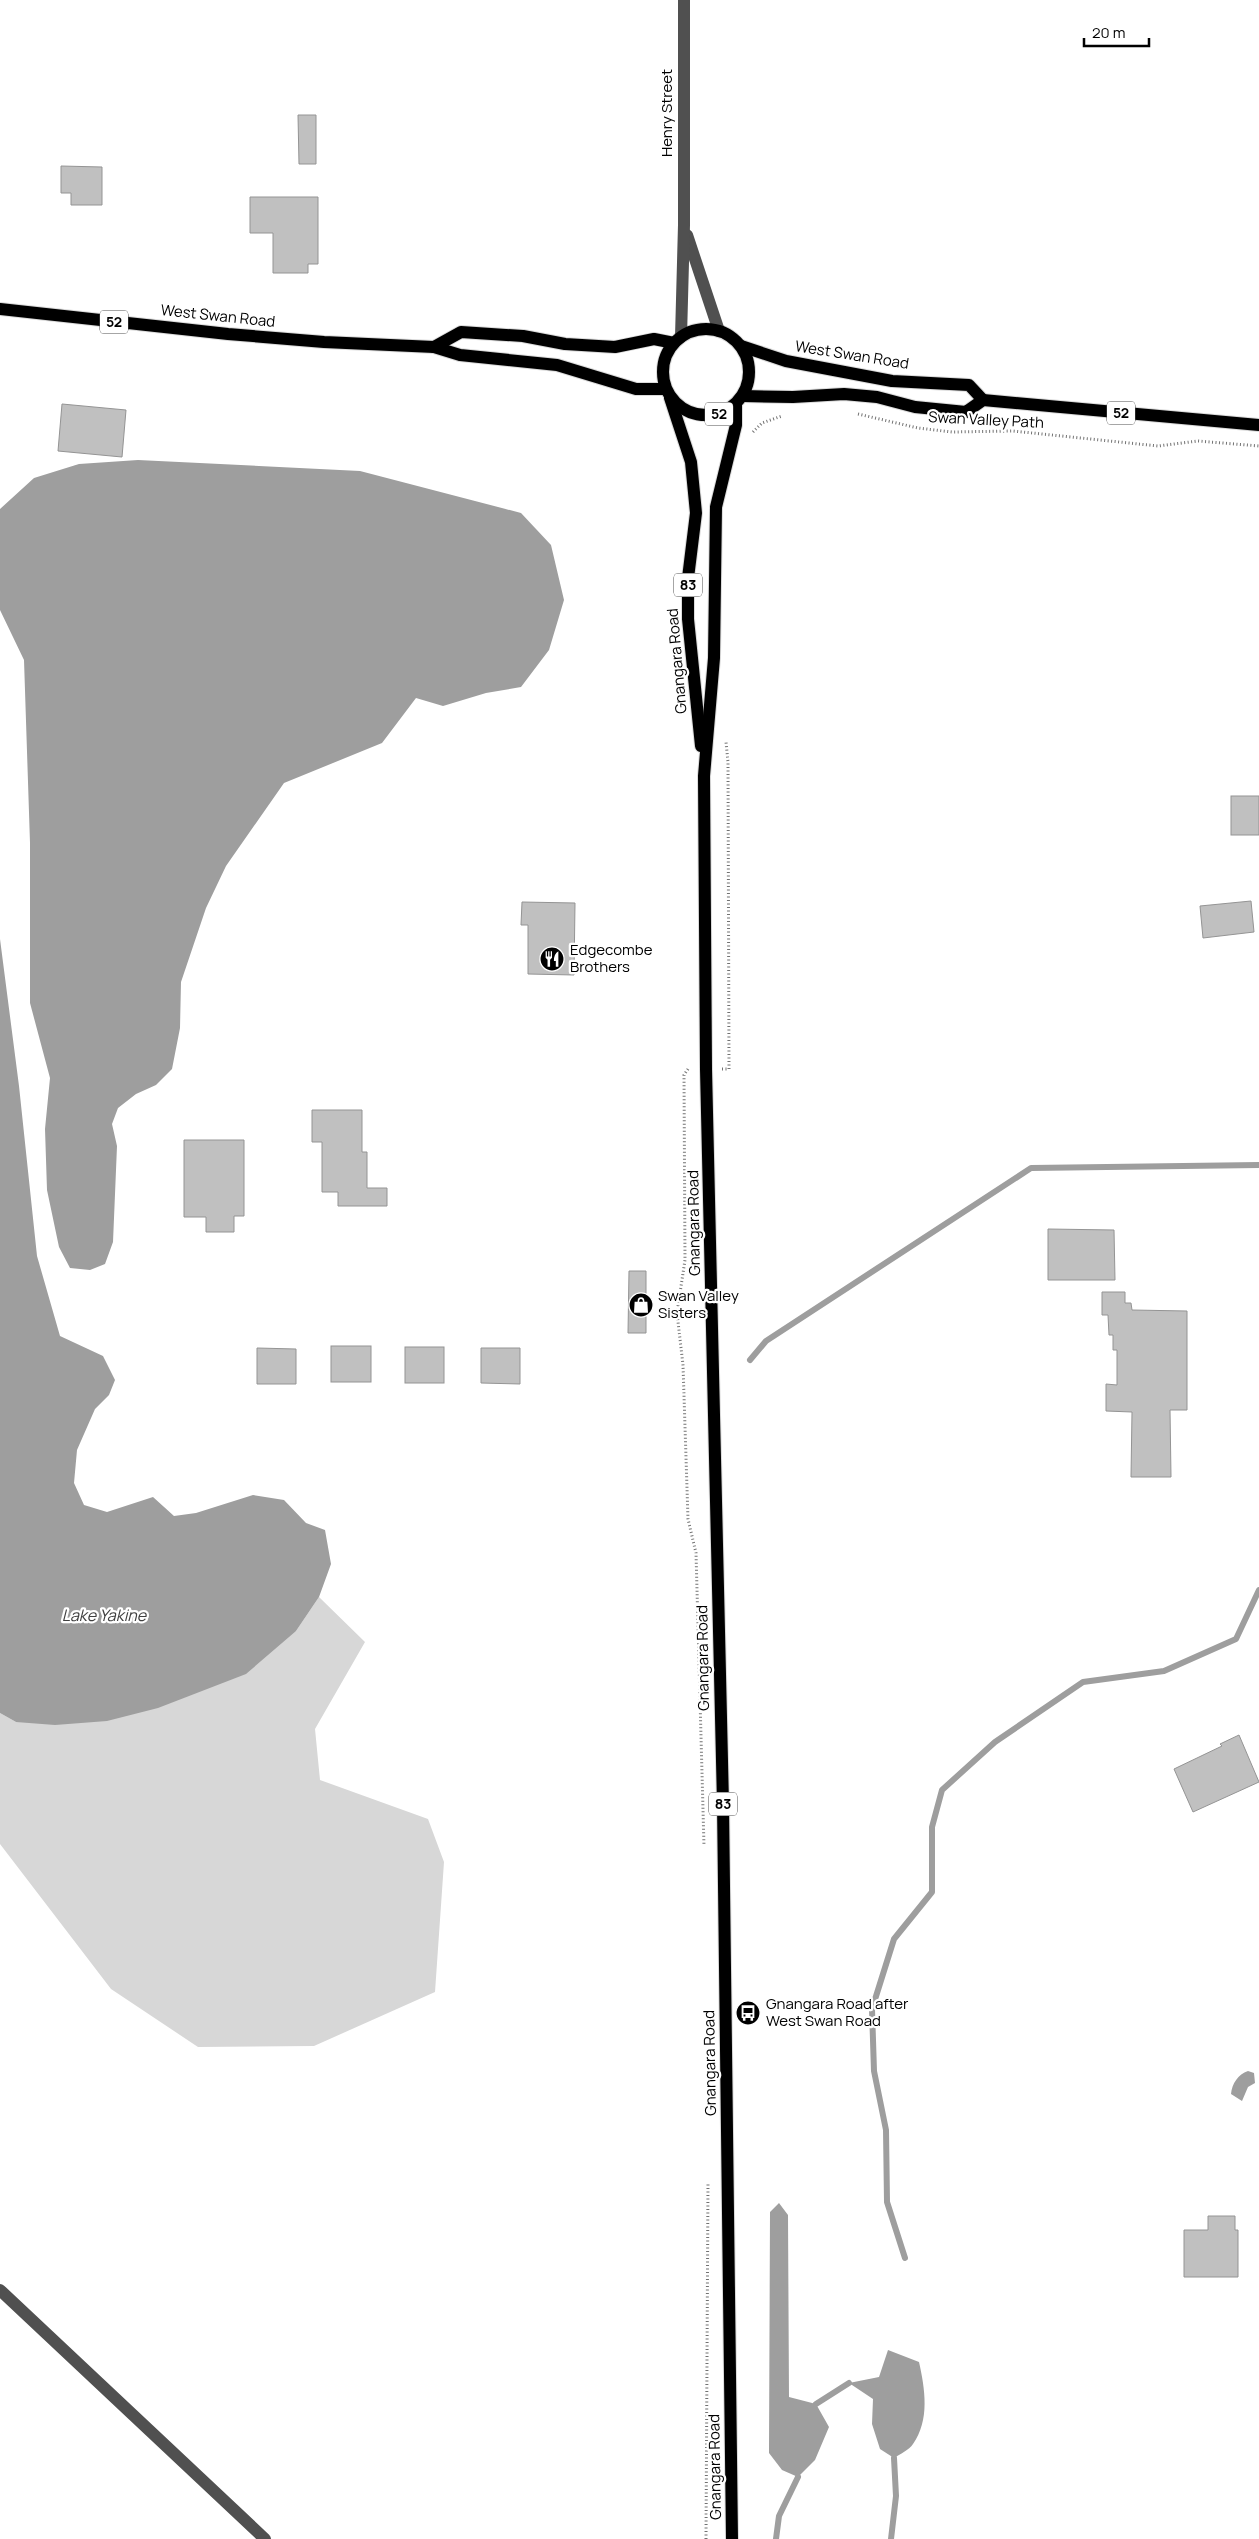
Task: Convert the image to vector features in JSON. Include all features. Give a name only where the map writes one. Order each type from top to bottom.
[{"type":"main road","name":"West Swan Road","points":[[0,309],[228,334],[324,342],[434,347],[460,354],[558,365],[636,389],[668,393]]},
{"type":"main road","points":[[434,347],[462,332],[522,336],[565,344],[614,347],[654,339],[677,340],[699,330],[719,331],[732,337],[741,346]]},
{"type":"main road","points":[[668,393],[662,377],[663,365],[667,353],[677,340]]},
{"type":"main road","name":"West Swan Road","points":[[741,346],[786,361],[892,381],[969,385],[983,400]]},
{"type":"main road","name":"52","points":[[668,393],[681,408],[695,415],[710,416],[724,412],[740,400],[748,384],[750,371],[747,358],[741,346]]},
{"type":"main road","name":"Gnangara Road","points":[[668,393],[691,462],[696,513],[688,578],[688,619],[704,776]]},
{"type":"main road","name":"52","points":[[740,400],[844,394],[877,397],[915,407],[966,412],[983,400],[1259,425]]},
{"type":"main road","name":"Gnangara Road","points":[[732,2539],[723,1804],[706,1069],[704,776],[714,658],[716,507],[736,425],[740,400]]},
{"type":"street","name":"Henry Street","points":[[677,340],[684,225],[684,0]]},
{"type":"street","name":"Henry Street","points":[[684,225],[719,331]]},
{"type":"street","points":[[0,2290],[265,2539]]},
{"type":"path","name":"Swan Valley Path","points":[[852,413],[918,428],[952,432],[1013,431],[1158,446],[1198,441],[1259,446]]},
{"type":"path","points":[[748,436],[762,424],[790,414]]},
{"type":"shaded area","points":[[319,1597],[365,1642],[315,1729],[320,1780],[428,1819],[444,1862],[435,1992],[314,2046],[198,2047],[111,1989],[0,1844],[0,1713],[16,1722],[296,1631]]},
{"type":"water","points":[[138,460],[360,471],[521,513],[551,545],[564,600],[549,650],[521,687],[486,693],[443,706],[416,698],[382,743],[284,783],[226,866],[206,908],[181,982],[180,1028],[172,1069],[156,1085],[136,1094],[118,1108],[112,1124],[117,1146],[113,1242],[105,1264],[90,1270],[70,1268],[59,1247],[47,1190],[45,1129],[50,1078],[30,1003],[30,843],[24,660],[0,610],[0,509],[34,478],[79,464]]},
{"type":"water","name":"Lake Yakine","points":[[0,939],[19,1086],[37,1256],[60,1336],[103,1356],[115,1380],[109,1395],[95,1409],[77,1450],[74,1483],[84,1505],[107,1512],[153,1497],[174,1516],[196,1513],[253,1495],[284,1500],[306,1523],[325,1530],[331,1564],[319,1597],[296,1631],[246,1674],[158,1708],[107,1721],[55,1725],[16,1722],[0,1713]]},
{"type":"water","points":[[1248,2071],[1254,2073],[1255,2083],[1248,2087],[1242,2101],[1231,2094],[1238,2077]]},
{"type":"water","points":[[779,2203],[788,2215],[789,2397],[816,2404],[829,2427],[815,2460],[798,2477],[782,2470],[769,2453],[770,2212]]},
{"type":"water","points":[[888,2350],[919,2362],[925,2404],[922,2425],[918,2435],[907,2450],[894,2458],[880,2449],[872,2424],[873,2399],[849,2383],[879,2377]]},
{"type":"building","points":[[298,115],[316,115],[316,164],[299,164]]},
{"type":"building","points":[[61,166],[102,167],[102,205],[71,205],[71,193],[61,193]]},
{"type":"building","points":[[250,197],[318,197],[318,264],[308,264],[308,273],[273,273],[273,233],[250,233]]},
{"type":"building","points":[[62,404],[126,410],[122,457],[58,451]]},
{"type":"building","points":[[1231,796],[1259,796],[1259,835],[1231,835]]},
{"type":"building","points":[[1251,901],[1254,932],[1203,938],[1200,906]]},
{"type":"building","points":[[522,902],[575,903],[574,975],[528,974],[528,925],[521,925]]},
{"type":"building","points":[[312,1110],[362,1110],[362,1152],[367,1152],[367,1188],[387,1188],[387,1206],[338,1206],[338,1192],[322,1192],[322,1142],[312,1142]]},
{"type":"building","points":[[184,1140],[244,1140],[244,1216],[234,1216],[234,1232],[206,1232],[206,1217],[184,1217]]},
{"type":"building","points":[[1048,1229],[1114,1230],[1115,1280],[1048,1280]]},
{"type":"building","points":[[629,1271],[646,1271],[646,1333],[628,1333]]},
{"type":"building","points":[[1102,1292],[1125,1292],[1125,1303],[1131,1303],[1132,1310],[1187,1311],[1187,1410],[1170,1410],[1171,1477],[1131,1477],[1132,1412],[1106,1411],[1106,1384],[1117,1385],[1117,1350],[1113,1350],[1113,1335],[1109,1335],[1108,1315],[1102,1315]]},
{"type":"building","points":[[331,1346],[371,1346],[371,1382],[331,1382]]},
{"type":"building","points":[[405,1347],[444,1347],[444,1383],[405,1383]]},
{"type":"building","points":[[257,1348],[296,1349],[296,1384],[257,1384]]},
{"type":"building","points":[[481,1348],[520,1348],[520,1384],[481,1383]]},
{"type":"building","points":[[1239,1735],[1259,1782],[1193,1812],[1174,1769],[1222,1746],[1220,1744]]},
{"type":"building","points":[[1208,2216],[1235,2216],[1235,2230],[1238,2230],[1238,2277],[1184,2277],[1184,2230],[1208,2230]]},
{"type":"waterway","points":[[750,1360],[766,1341],[1031,1168],[1259,1165]]},
{"type":"waterway","points":[[905,2258],[887,2202],[886,2130],[874,2071],[872,2009],[894,1939],[932,1892],[932,1827],[942,1790],[995,1742],[1083,1682],[1164,1671],[1236,1639],[1259,1590]]},
{"type":"waterway","points":[[816,2404],[849,2383]]},
{"type":"waterway","points":[[891,2539],[896,2496],[894,2458]]},
{"type":"waterway","points":[[776,2539],[779,2516],[798,2477]]},
{"type":"place","name":"Edgecombe Brothers","points":[[552,959]]},
{"type":"place","name":"Swan Valley Sisters","points":[[641,1305]]},
{"type":"place","name":"Gnangara Road after West Swan Road","points":[[748,2013]]}]
